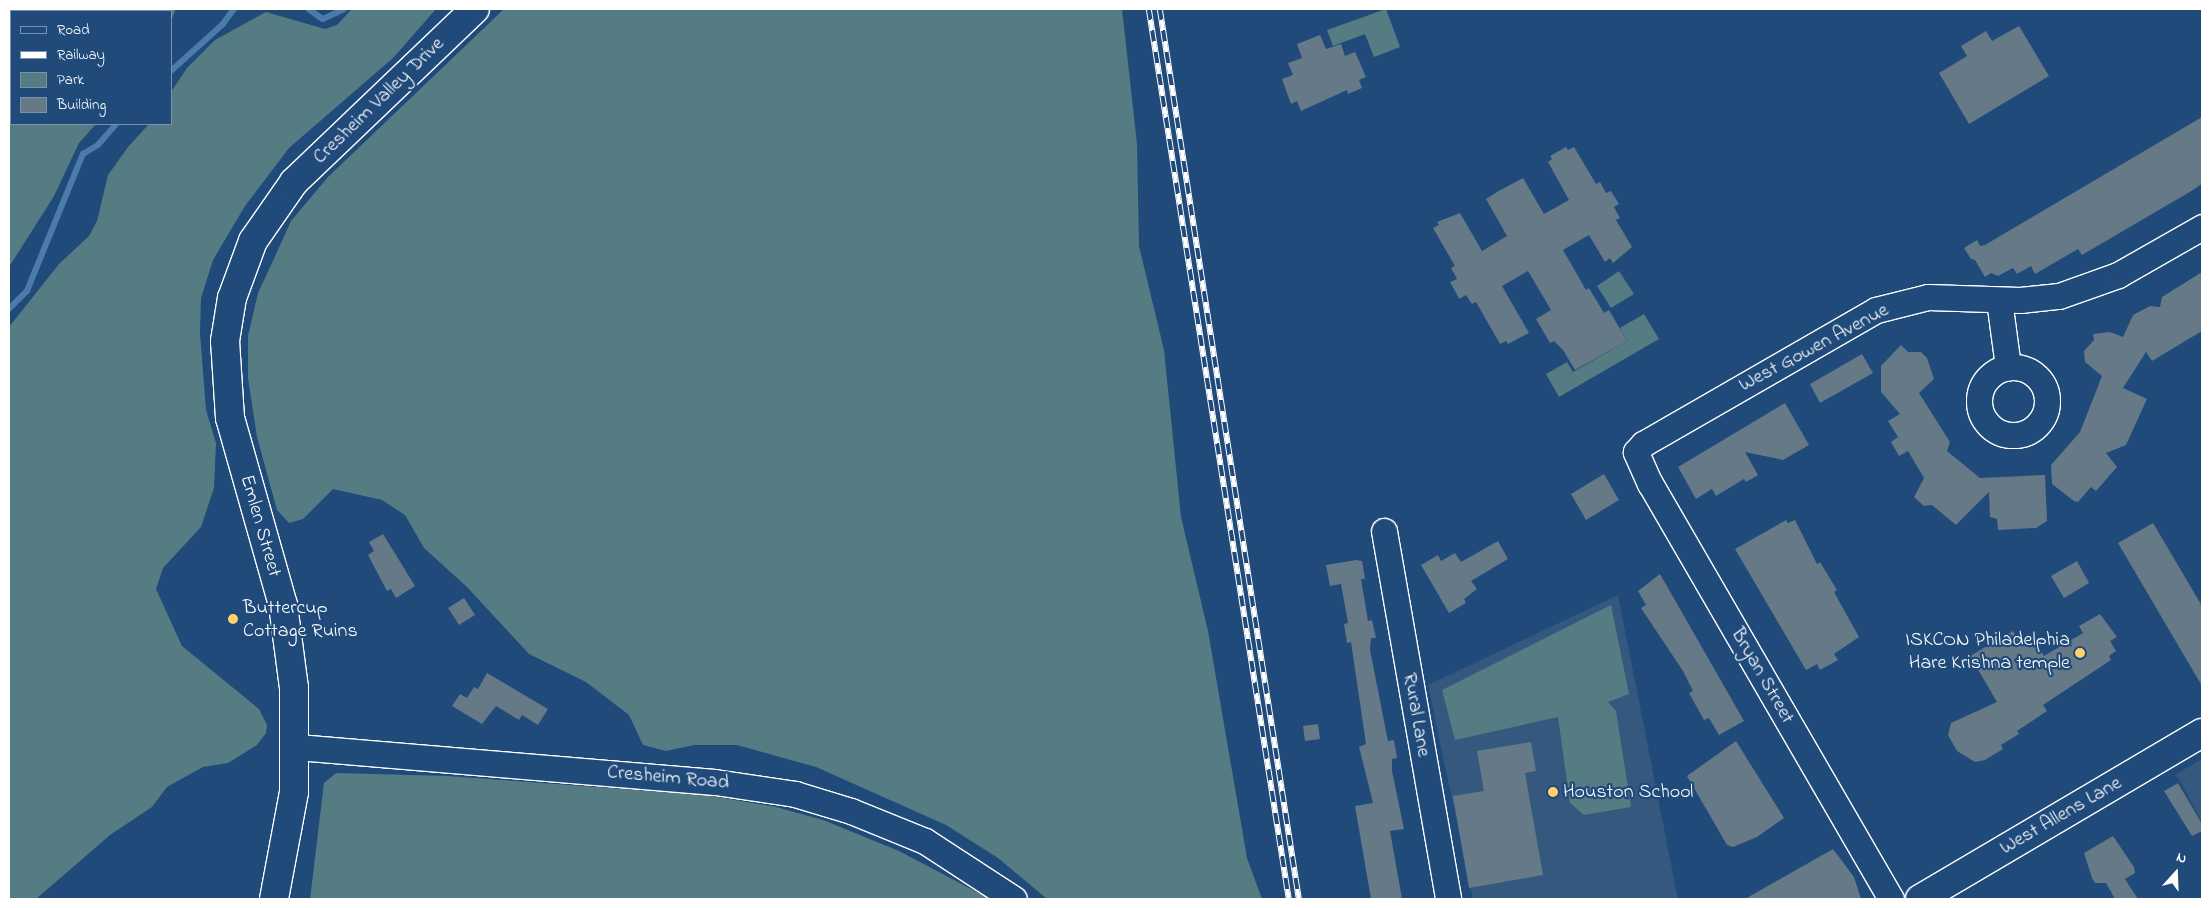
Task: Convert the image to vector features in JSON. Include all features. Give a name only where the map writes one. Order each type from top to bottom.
[{"type":"main road","name":"Cresheim Valley Drive","points":[[284,195],[475,9]]},
{"type":"main road","name":"Emlen Street","points":[[274,899],[290,829],[297,747],[292,662],[283,605],[232,425],[225,364],[228,319],[236,278],[253,241],[284,195]]},
{"type":"main road","name":"West Allens Lane","points":[[1920,899],[2202,733]]},
{"type":"street","name":"West Gowen Avenue","points":[[1636,452],[1643,444],[1876,310],[1928,297],[1999,300],[2039,299],[2086,288],[2118,276],[2202,227]]},
{"type":"street","points":[[1999,300],[2008,367]]},
{"type":"street","name":"Bryan Street","points":[[1636,452],[1650,484],[1891,899]]},
{"type":"street","name":"Rural Lane","points":[[1384,531],[1448,899]]},
{"type":"street","name":"Cresheim Road","points":[[297,747],[715,782],[795,794],[851,810],[925,841],[1014,899]]},
{"type":"shaded area","name":"Houston School","points":[[1618,595],[1678,899],[1473,899],[1428,685]]},
{"type":"shaded area","points":[[2202,759],[2202,822],[2176,774]]},
{"type":"green space","points":[[9,9],[176,9],[172,19],[172,10],[10,10],[10,125],[95,125],[79,143],[54,196],[9,267]]},
{"type":"green space","points":[[352,9],[436,9],[393,58],[289,148],[245,206],[213,260],[201,298],[200,333],[206,410],[216,443],[214,488],[201,527],[163,568],[156,589],[182,646],[259,709],[267,725],[266,733],[257,745],[228,763],[203,767],[167,787],[152,807],[110,835],[36,899],[9,899],[9,327],[59,264],[89,236],[97,221],[108,175],[128,147],[148,125],[172,125],[172,90],[187,68],[215,40],[266,12],[325,29],[337,25]]},
{"type":"green space","points":[[504,9],[1122,9],[1137,144],[1139,246],[1164,350],[1181,517],[1208,631],[1247,858],[1262,899],[1047,899],[998,858],[946,825],[816,767],[737,745],[694,745],[666,751],[643,745],[629,715],[586,682],[529,654],[467,587],[424,548],[405,515],[382,500],[333,489],[303,519],[289,523],[277,510],[257,437],[248,378],[248,336],[258,293],[291,221],[328,177]]},
{"type":"green space","points":[[1386,9],[1400,47],[1374,57],[1365,34],[1333,46],[1327,30]]},
{"type":"green space","points":[[1619,271],[1634,294],[1611,308],[1597,286]]},
{"type":"green space","points":[[1644,314],[1659,339],[1559,397],[1546,374],[1567,362],[1573,372],[1627,341],[1620,328]]},
{"type":"green space","points":[[1611,605],[1629,694],[1608,702],[1616,711],[1631,807],[1584,815],[1570,803],[1558,717],[1455,740],[1442,690]]},
{"type":"green space","points":[[336,773],[447,776],[706,795],[776,807],[823,820],[899,851],[990,899],[310,899],[324,783]]},
{"type":"building","points":[[2019,26],[2049,76],[1969,124],[1939,73],[1967,56],[1961,46],[1986,31],[1992,41]]},
{"type":"building","points":[[1320,35],[1326,49],[1341,44],[1345,56],[1355,52],[1366,77],[1359,80],[1362,88],[1348,94],[1347,90],[1301,111],[1297,101],[1291,104],[1282,79],[1293,75],[1288,63],[1302,58],[1297,44]]},
{"type":"building","points":[[2202,117],[2202,184],[2082,255],[2078,249],[2035,274],[2031,266],[2017,274],[2013,268],[1998,276],[1991,273],[1985,277],[1975,260],[1971,259],[1964,248],[1977,240],[1980,246],[1985,245]]},
{"type":"building","points":[[1566,147],[1568,150],[1574,147],[1596,184],[1600,182],[1606,193],[1611,191],[1619,204],[1614,207],[1620,218],[1616,220],[1632,247],[1613,263],[1610,258],[1605,262],[1589,235],[1563,250],[1586,290],[1589,288],[1604,313],[1609,310],[1627,341],[1575,370],[1563,350],[1554,341],[1550,343],[1536,319],[1551,310],[1528,271],[1502,286],[1529,333],[1508,344],[1506,341],[1500,344],[1476,302],[1472,304],[1466,295],[1459,299],[1450,282],[1457,279],[1451,268],[1455,266],[1433,228],[1439,225],[1437,222],[1460,213],[1482,251],[1507,236],[1486,199],[1497,192],[1523,178],[1544,214],[1569,200],[1548,162],[1552,159],[1550,156]]},
{"type":"building","points":[[2202,272],[2202,331],[2152,361],[2146,352],[2123,388],[2147,399],[2126,445],[2106,453],[2117,467],[2096,491],[2091,487],[2078,502],[2074,501],[2052,484],[2051,465],[2080,432],[2102,376],[2085,362],[2084,351],[2094,340],[2093,334],[2110,332],[2123,337],[2133,315],[2150,306],[2160,307],[2162,297]]},
{"type":"building","points":[[1901,345],[1908,352],[1921,352],[1927,358],[1934,379],[1919,393],[1950,442],[1947,451],[1980,478],[2045,475],[2047,521],[2036,528],[1998,530],[1997,519],[1990,517],[1989,492],[1956,525],[1932,505],[1924,506],[1914,497],[1924,478],[1908,451],[1899,456],[1891,442],[1898,437],[1888,421],[1900,414],[1881,392],[1881,366]]},
{"type":"building","points":[[1862,354],[1873,373],[1820,403],[1810,384]]},
{"type":"building","points":[[1785,403],[1809,445],[1783,460],[1745,452],[1758,475],[1746,482],[1744,479],[1716,496],[1712,489],[1696,499],[1678,467]]},
{"type":"building","points":[[1604,474],[1619,500],[1586,520],[1571,494]]},
{"type":"building","points":[[1786,520],[1788,523],[1795,520],[1817,564],[1820,562],[1837,590],[1834,592],[1859,637],[1834,654],[1838,660],[1820,670],[1817,664],[1806,670],[1735,549]]},
{"type":"building","points":[[2153,523],[2202,606],[2202,686],[2118,543]]},
{"type":"building","points":[[383,534],[415,586],[396,598],[391,589],[387,591],[368,555],[374,551],[369,542]]},
{"type":"building","points":[[1498,541],[1508,559],[1471,581],[1477,589],[1464,599],[1466,603],[1449,613],[1421,565],[1438,555],[1441,561],[1455,553],[1461,562]]},
{"type":"building","points":[[1356,560],[1362,561],[1365,579],[1361,579],[1368,621],[1372,620],[1376,638],[1371,638],[1370,650],[1388,741],[1394,740],[1397,758],[1392,759],[1392,771],[1404,829],[1390,831],[1402,899],[1371,899],[1355,806],[1373,803],[1359,747],[1366,744],[1351,642],[1347,643],[1344,624],[1348,623],[1341,584],[1330,586],[1326,565]]},
{"type":"building","points":[[2077,561],[2089,583],[2064,598],[2051,576]]},
{"type":"building","points":[[1660,574],[1744,721],[1719,735],[1709,718],[1704,720],[1689,693],[1693,691],[1683,671],[1641,608],[1646,605],[1638,591]]},
{"type":"building","points":[[464,598],[475,615],[459,625],[448,608]]},
{"type":"building","points":[[2100,614],[2117,637],[2110,641],[2116,651],[2109,656],[2111,660],[2043,705],[2047,711],[2017,731],[2019,734],[2001,745],[2003,749],[1985,760],[1975,762],[1957,751],[1948,735],[1951,723],[1997,702],[1970,656],[2013,631],[2021,643],[2033,636],[2044,656],[2083,633],[2079,626]]},
{"type":"building","points":[[487,673],[548,709],[538,725],[522,715],[519,720],[496,706],[482,724],[452,706],[460,694],[467,698],[474,687],[478,689]]},
{"type":"building","points":[[1318,724],[1320,739],[1305,741],[1303,726]]},
{"type":"building","points":[[1736,741],[1784,818],[1757,837],[1733,847],[1727,845],[1687,776]]},
{"type":"building","points":[[1531,742],[1536,771],[1525,773],[1543,875],[1469,888],[1453,796],[1484,791],[1477,751]]},
{"type":"building","points":[[2178,783],[2202,824],[2202,831],[2192,836],[2164,791]]},
{"type":"building","points":[[2113,836],[2134,867],[2135,873],[2125,879],[2138,899],[2115,899],[2106,883],[2095,883],[2092,878],[2084,853]]},
{"type":"building","points":[[1833,849],[1854,877],[1861,899],[1745,899]]},
{"type":"waterway","points":[[172,70],[223,24],[234,9]]},
{"type":"waterway","points":[[309,9],[323,19],[344,9]]},
{"type":"waterway","points":[[9,309],[27,291],[83,154],[98,145],[115,125]]},
{"type":"railway","points":[[1149,9],[1289,899]]},
{"type":"railway","points":[[1160,9],[1299,899]]},
{"type":"place","name":"Buttercup Cottage Ruins","points":[[233,619]]},
{"type":"place","name":"ISKCON Philadelphia Hare Krishna temple","points":[[2080,653]]},
{"type":"place","name":"Houston School","points":[[1553,792]]}]
